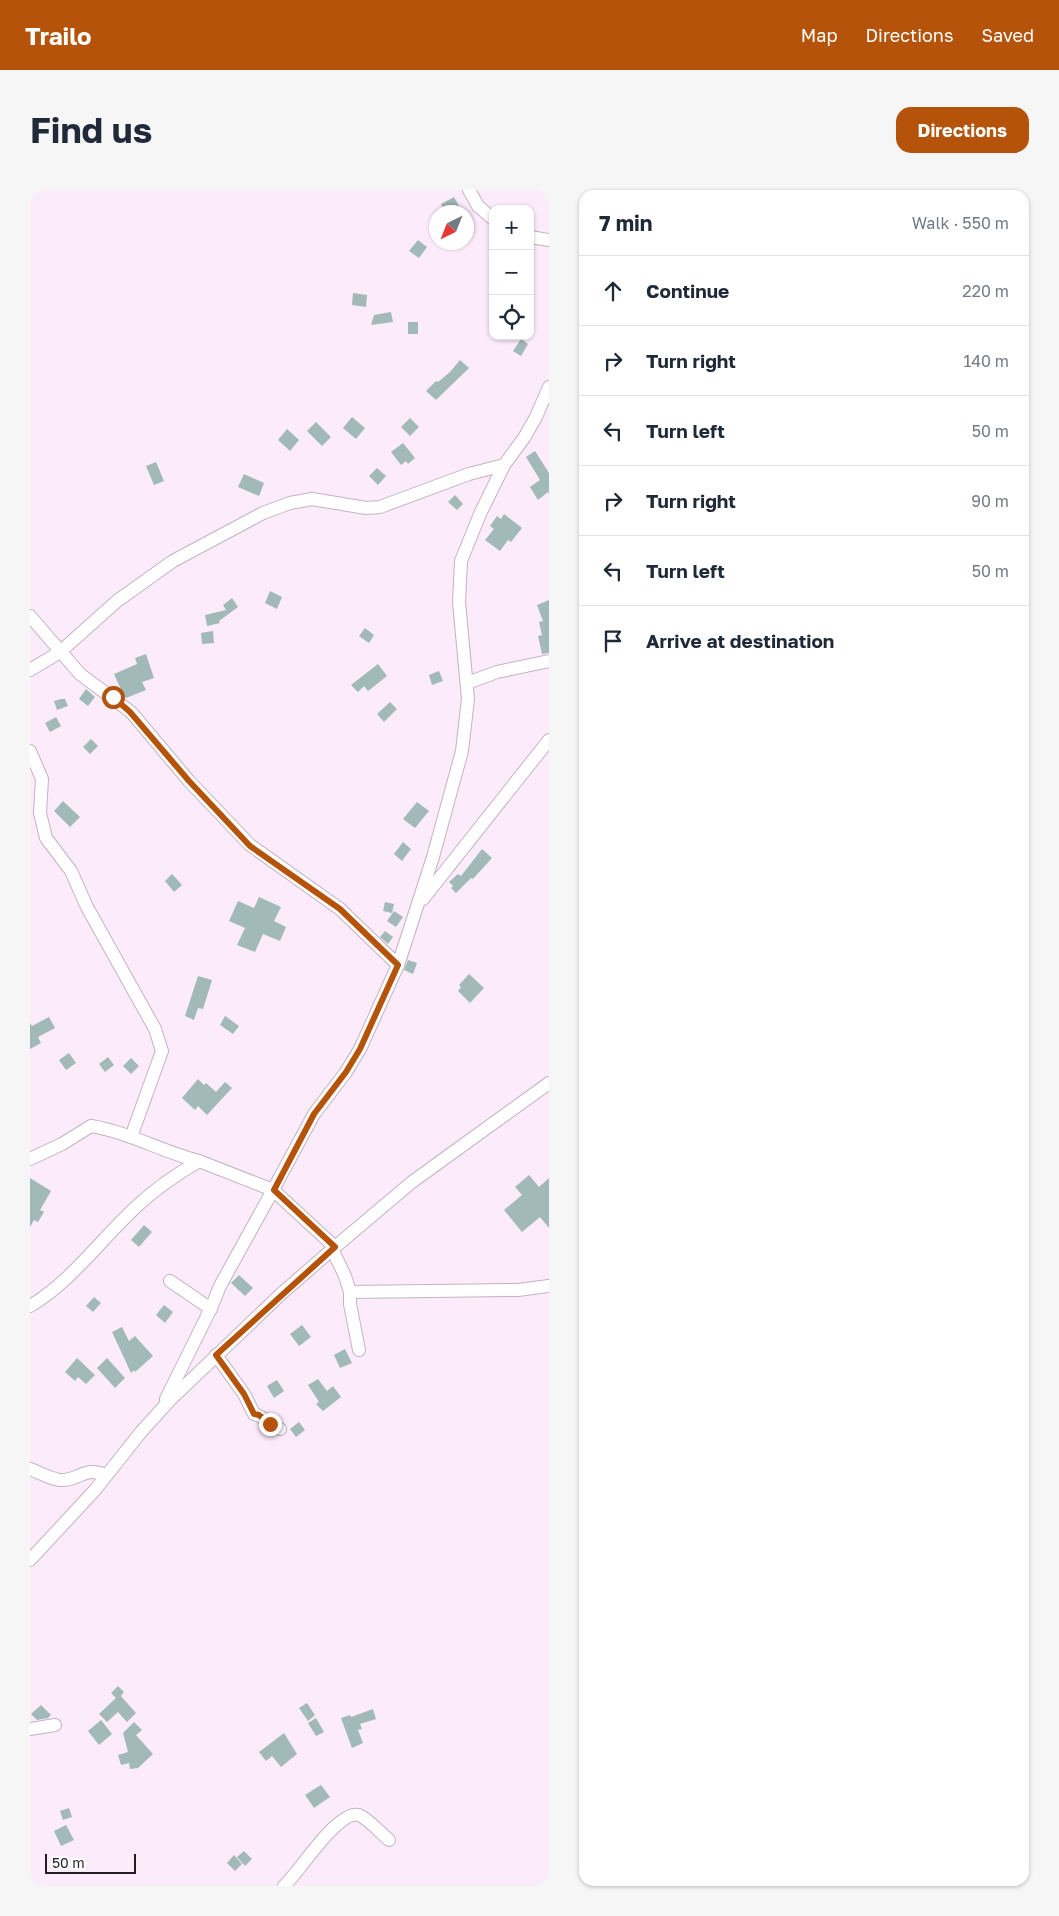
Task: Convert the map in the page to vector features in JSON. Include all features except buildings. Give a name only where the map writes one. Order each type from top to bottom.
[{"type":"street","points":[[468,190],[478,206],[489,216]]},
{"type":"street","points":[[534,238],[549,240]]},
{"type":"street","points":[[160,1410],[211,1309],[220,1286],[314,1114],[346,1072],[360,1049],[398,965],[433,857],[462,750],[468,699],[459,602],[461,560],[480,514],[504,465],[524,438],[536,417],[549,387]]},
{"type":"street","points":[[30,670],[60,652],[117,601],[173,561],[263,513],[290,503],[312,499],[366,508],[380,508],[469,474],[504,465]]},
{"type":"street","points":[[30,616],[80,674],[130,712],[189,781],[250,846],[340,909],[398,965]]},
{"type":"street","points":[[467,683],[496,672],[549,661]]},
{"type":"street","points":[[418,906],[549,740]]},
{"type":"street","points":[[30,751],[42,779],[40,813],[46,838],[71,871],[87,907],[146,1011],[160,1042],[162,1051],[131,1137]]},
{"type":"street","points":[[30,1560],[106,1476],[160,1410],[216,1355],[333,1248],[412,1182],[549,1083]]},
{"type":"street","points":[[30,1159],[62,1144],[91,1126],[116,1131],[274,1190],[333,1248],[350,1292],[350,1304],[359,1350]]},
{"type":"street","points":[[30,1306],[80,1265],[137,1205],[166,1182],[199,1161]]},
{"type":"street","points":[[170,1281],[211,1309]]},
{"type":"street","points":[[350,1292],[518,1290],[549,1286]]},
{"type":"street","points":[[216,1355],[244,1394],[254,1414],[259,1415],[280,1429]]},
{"type":"street","points":[[30,1469],[58,1480],[67,1480],[89,1471],[95,1471],[106,1476]]},
{"type":"street","points":[[30,1729],[55,1725]]},
{"type":"street","points":[[284,1886],[326,1836],[352,1815],[361,1816],[389,1840]]},
{"type":"route","points":[[113,697],[130,712],[165,750],[189,781],[250,846],[340,909],[398,965],[360,1049],[346,1072],[314,1114],[292,1152],[274,1190],[335,1247],[216,1355],[244,1394],[254,1414],[259,1415],[270,1424]]}]
